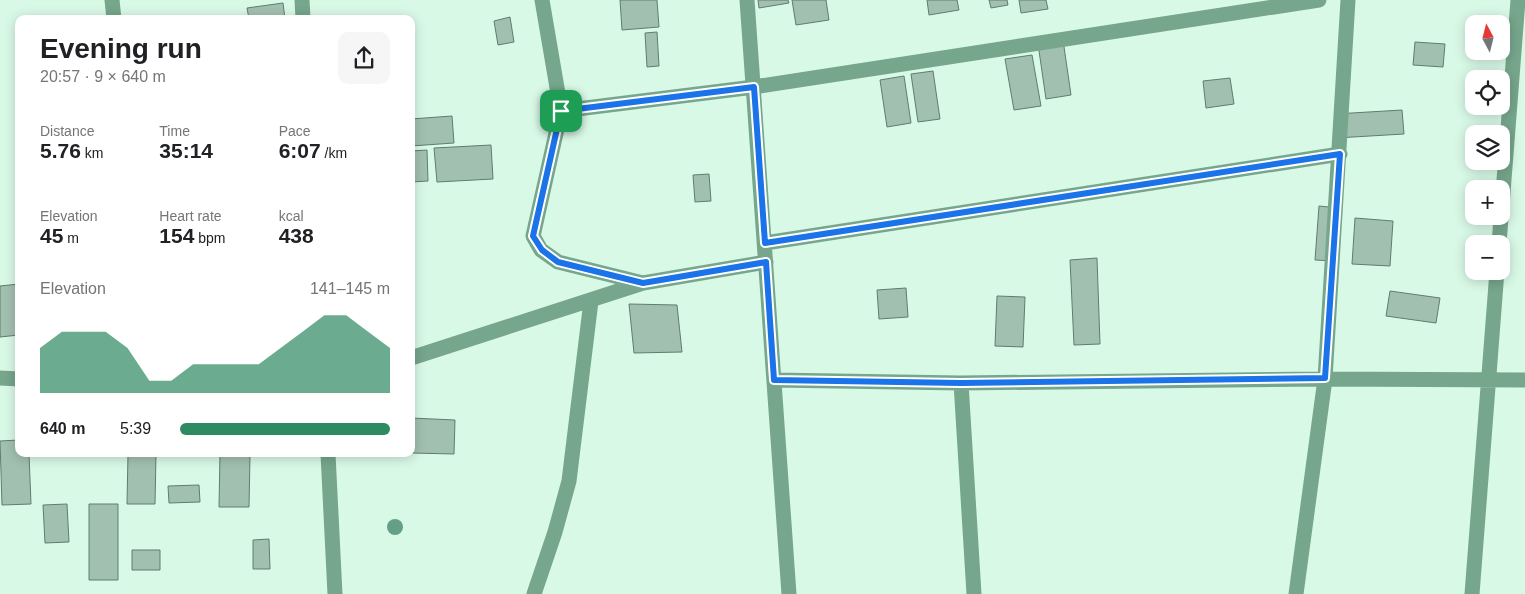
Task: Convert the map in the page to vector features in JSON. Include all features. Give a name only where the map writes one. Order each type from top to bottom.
[{"type":"street","points":[[112,0],[114,15]]},
{"type":"street","points":[[302,0],[303,15]]},
{"type":"street","points":[[542,0],[561,111],[533,236],[542,250],[558,262],[643,283]]},
{"type":"street","points":[[747,0],[789,594]]},
{"type":"street","points":[[561,111],[754,87],[1319,0]]},
{"type":"street","points":[[1296,594],[1325,378],[1348,0]]},
{"type":"street","points":[[1500,235],[1518,0]]},
{"type":"street","points":[[765,243],[1340,154]]},
{"type":"street","points":[[415,357],[643,283],[766,262]]},
{"type":"street","points":[[1472,594],[1496,280]]},
{"type":"street","points":[[534,594],[555,532],[569,481],[591,301]]},
{"type":"street","points":[[0,378],[15,379]]},
{"type":"street","points":[[774,380],[961,383],[1325,378],[1525,380]]},
{"type":"street","points":[[961,383],[974,594]]},
{"type":"street","points":[[328,457],[335,594]]},
{"type":"building","points":[[620,0],[657,0],[659,27],[622,30]]},
{"type":"building","points":[[758,0],[788,0],[789,3],[759,8]]},
{"type":"building","points":[[792,0],[826,0],[829,20],[796,25]]},
{"type":"building","points":[[927,0],[957,0],[959,10],[929,15]]},
{"type":"building","points":[[989,0],[1007,0],[1008,5],[991,8]]},
{"type":"building","points":[[1019,0],[1046,0],[1048,9],[1021,13]]},
{"type":"building","points":[[283,3],[284,15],[248,15],[247,8]]},
{"type":"building","points":[[510,17],[514,42],[498,45],[494,21]]},
{"type":"building","points":[[657,32],[659,66],[647,67],[645,33]]},
{"type":"building","points":[[1063,40],[1071,95],[1046,99],[1038,44]]},
{"type":"building","points":[[1415,42],[1445,44],[1443,67],[1413,65]]},
{"type":"building","points":[[1032,55],[1041,106],[1014,110],[1005,59]]},
{"type":"building","points":[[933,71],[940,119],[918,122],[911,74]]},
{"type":"building","points":[[904,76],[911,123],[887,127],[880,80]]},
{"type":"building","points":[[1230,78],[1234,104],[1206,108],[1203,81]]},
{"type":"building","points":[[1402,110],[1404,134],[1336,138],[1335,114]]},
{"type":"building","points":[[452,116],[454,143],[415,146],[415,119]]},
{"type":"building","points":[[491,145],[493,179],[437,182],[434,148]]},
{"type":"building","points":[[427,150],[428,181],[415,182],[415,151]]},
{"type":"building","points":[[709,174],[711,201],[695,202],[693,175]]},
{"type":"building","points":[[1319,206],[1339,208],[1335,261],[1315,260]]},
{"type":"building","points":[[1355,218],[1393,221],[1390,266],[1352,264]]},
{"type":"building","points":[[1097,258],[1100,344],[1074,345],[1070,260]]},
{"type":"building","points":[[15,284],[15,335],[0,337],[0,286]]},
{"type":"building","points":[[906,288],[908,317],[879,319],[877,290]]},
{"type":"building","points":[[1390,291],[1440,298],[1436,323],[1386,316]]},
{"type":"building","points":[[997,296],[1025,297],[1023,347],[995,346]]},
{"type":"building","points":[[629,304],[677,305],[682,352],[634,353]]},
{"type":"building","points":[[415,418],[455,420],[454,454],[415,453]]},
{"type":"building","points":[[15,440],[15,457],[29,457],[31,504],[2,505],[0,441]]},
{"type":"building","points":[[128,457],[156,457],[155,504],[127,504]]},
{"type":"building","points":[[220,457],[250,457],[249,507],[219,507]]},
{"type":"building","points":[[199,485],[200,502],[169,503],[168,486]]},
{"type":"building","points":[[67,504],[69,542],[45,543],[43,505]]},
{"type":"building","points":[[89,504],[118,504],[118,580],[89,580]]},
{"type":"building","points":[[269,539],[270,569],[253,569],[253,540]]},
{"type":"building","points":[[132,550],[160,550],[160,570],[132,570]]},
{"type":"route","points":[[754,87],[765,243],[1340,154],[1325,378],[961,383],[774,380],[766,262],[643,283],[558,262],[542,250],[533,236],[561,111],[754,87]]}]
